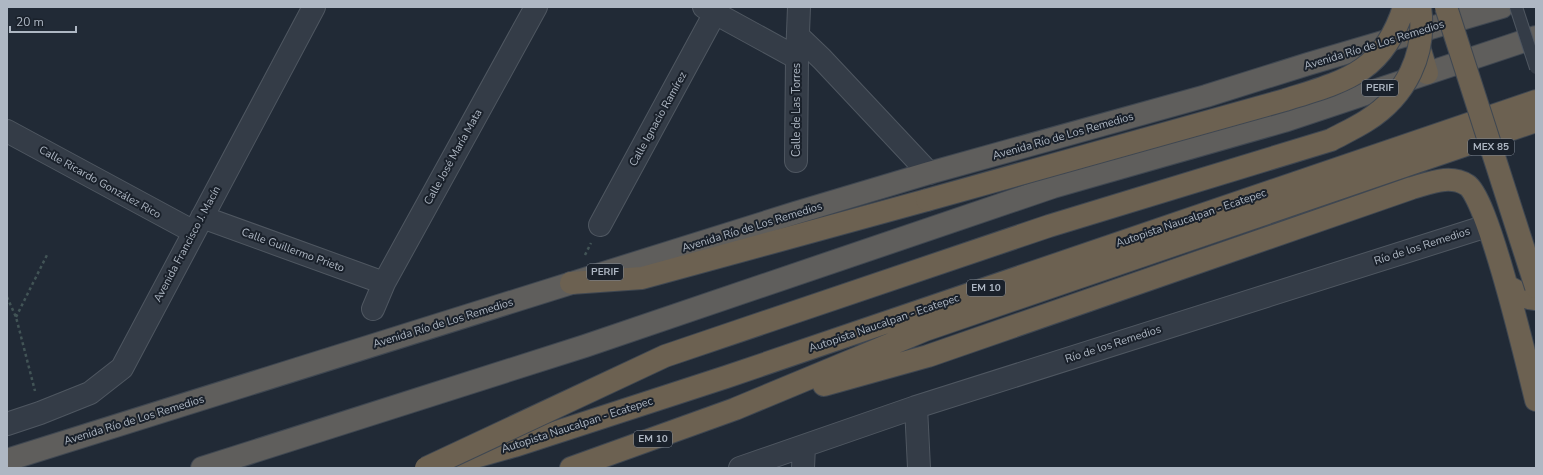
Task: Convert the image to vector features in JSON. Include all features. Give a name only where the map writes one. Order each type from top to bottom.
[{"type":"highway","points":[[571,283],[642,278],[1286,100],[1341,82],[1362,71],[1384,49],[1393,35],[1404,7]]},
{"type":"highway","points":[[1408,7],[1427,73]]},
{"type":"highway","points":[[426,468],[665,356],[1049,226],[1331,140],[1366,121],[1384,108],[1409,78],[1420,48],[1422,21],[1420,7]]},
{"type":"highway","name":"MEX 85","points":[[1446,7],[1536,287]]},
{"type":"highway","name":"Avenida Río de Los Remedios","points":[[7,460],[795,213],[1206,96],[1502,7]]},
{"type":"highway","name":"PERIF","points":[[202,468],[585,346],[1053,187],[1284,121],[1536,37]]},
{"type":"highway","name":"Autopista Naucalpan - Ecatepec","points":[[434,468],[514,446],[734,374],[1536,101]]},
{"type":"highway","name":"Autopista Naucalpan - Ecatepec","points":[[571,468],[735,409],[925,330],[1536,121]]},
{"type":"highway","points":[[735,409],[928,356],[1412,188],[1442,180],[1456,180],[1469,185],[1478,200],[1507,286],[1536,400]]},
{"type":"highway","points":[[1507,286],[1529,298],[1536,299]]},
{"type":"street","name":"Avenida Francisco J. Macín","points":[[7,424],[40,413],[90,393],[122,368],[314,7]]},
{"type":"street","name":"Calle José María Mata","points":[[373,309],[384,283],[536,7]]},
{"type":"street","name":"Calle de Las Torres","points":[[796,161],[799,7]]},
{"type":"street","points":[[710,10],[797,58]]},
{"type":"street","name":"Calle Ignacio Ramírez","points":[[600,225],[710,10]]},
{"type":"street","points":[[798,36],[822,59],[929,174]]},
{"type":"street","name":"Calle Ricardo González Rico","points":[[7,131],[198,225]]},
{"type":"street","name":"Calle Guillermo Prieto","points":[[198,225],[384,283]]},
{"type":"street","name":"Río de los Remedios","points":[[740,468],[916,406],[1487,226]]},
{"type":"street","points":[[916,406],[920,468]]},
{"type":"street","points":[[803,468],[804,446]]},
{"type":"lane","points":[[1516,7],[1536,68]]},
{"type":"path","points":[[16,317],[47,255]]},
{"type":"path","points":[[7,297],[16,317],[40,413]]}]
